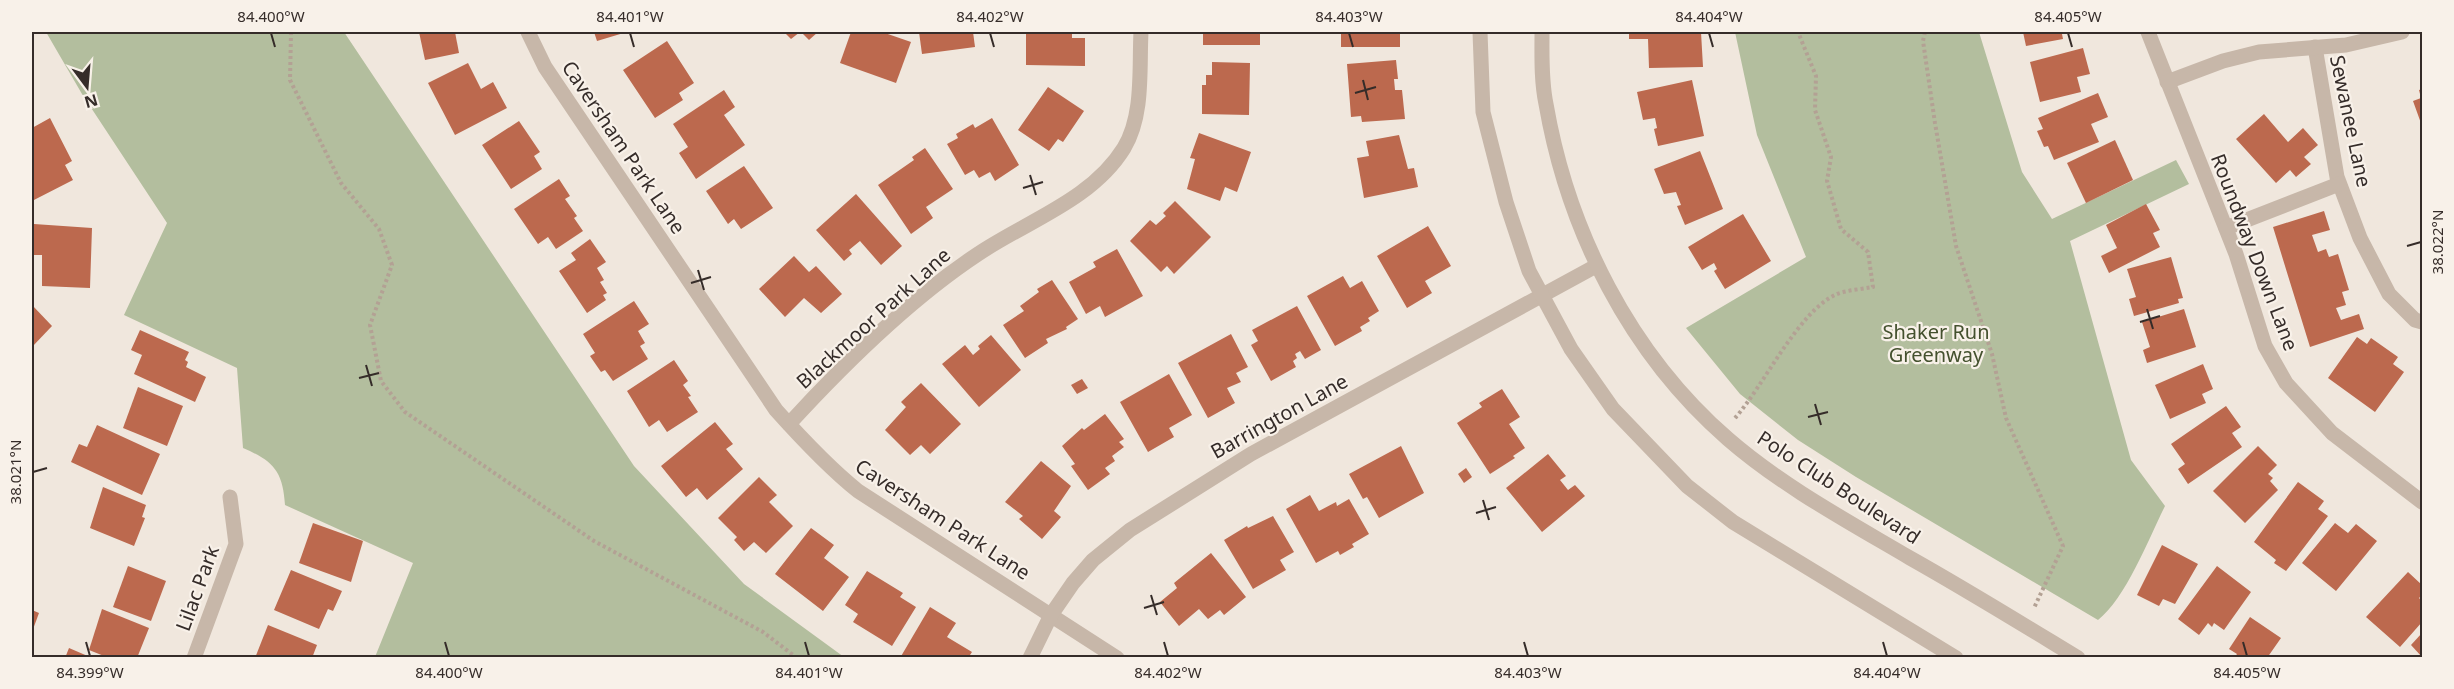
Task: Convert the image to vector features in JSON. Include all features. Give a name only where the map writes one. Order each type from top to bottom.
[{"type":"street","name":"Caversham Park Lane","points":[[528,32],[545,67],[757,382],[789,424],[837,474],[858,491],[1117,657]]},
{"type":"street","name":"Blackmoor Park Lane","points":[[789,424],[829,380],[932,288],[978,254],[1082,191],[1109,168],[1131,134],[1137,102],[1141,32]]},
{"type":"street","points":[[1480,32],[1483,112],[1506,202],[1529,271],[1571,349],[1613,409],[1687,486],[1733,522],[1956,657]]},
{"type":"street","name":"Polo Club Boulevard","points":[[1542,32],[1545,103],[1557,155],[1587,247],[1624,315],[1663,371],[1722,433],[1780,478],[2078,657]]},
{"type":"street","name":"Roundway Down Lane","points":[[2148,32],[2226,228],[2265,346],[2286,383],[2332,433],[2422,502]]},
{"type":"street","points":[[2167,82],[2259,52],[2346,45],[2402,32]]},
{"type":"street","name":"Sewanee Lane","points":[[2314,47],[2339,184],[2360,238],[2389,294],[2415,320],[2422,322]]},
{"type":"street","points":[[2226,228],[2339,184]]},
{"type":"street","name":"Barrington Lane","points":[[1030,657],[1051,615],[1072,583],[1093,560],[1130,530],[1251,454],[1596,266]]},
{"type":"street","name":"Lilac Park","points":[[194,657],[236,544],[230,497]]},
{"type":"path","points":[[291,32],[290,80],[341,183],[379,229],[392,265],[370,325],[381,381],[405,412],[594,541],[763,632],[797,657]]},
{"type":"path","points":[[1722,433],[1747,405],[1772,364],[1817,307],[1837,294],[1874,287],[1868,252],[1841,229],[1827,181],[1831,157],[1815,110],[1816,76],[1798,32]]},
{"type":"path","points":[[1925,32],[1923,41],[1956,246],[1992,354],[2006,418],[2063,546],[2040,594]]},
{"type":"green space","points":[[46,32],[344,32],[634,466],[744,584],[844,657],[375,657],[413,563],[285,505],[279,475],[269,463],[243,448],[237,368],[124,315],[167,223],[82,94]]},
{"type":"green space","name":"Shaker Run Greenway","points":[[1735,32],[1979,32],[2022,172],[2052,219],[2176,160],[2189,184],[2070,241],[2131,460],[2165,506],[2127,583],[2098,620],[1856,477],[1798,440],[1740,394],[1686,328],[1806,257],[1757,135]]},
{"type":"building","points":[[419,32],[455,32],[459,53],[425,60]]},
{"type":"building","points":[[594,32],[627,32],[597,41]]},
{"type":"building","points":[[784,32],[800,32],[791,39]]},
{"type":"building","points":[[801,32],[818,32],[809,40]]},
{"type":"building","points":[[851,32],[882,32],[911,42],[896,83],[840,63]]},
{"type":"building","points":[[919,32],[973,32],[975,47],[922,54]]},
{"type":"building","points":[[1026,32],[1072,32],[1072,38],[1085,38],[1085,66],[1026,65]]},
{"type":"building","points":[[1203,32],[1260,32],[1260,45],[1203,45]]},
{"type":"building","points":[[1341,32],[1400,32],[1400,47],[1341,47]]},
{"type":"building","points":[[1629,32],[1701,32],[1703,67],[1649,68],[1648,39],[1629,39]]},
{"type":"building","points":[[2023,32],[2070,33],[2062,34],[2063,39],[2026,46]]},
{"type":"building","points":[[667,41],[694,83],[679,93],[683,100],[655,118],[623,70]]},
{"type":"building","points":[[2083,48],[2090,74],[2077,77],[2081,92],[2040,102],[2030,62]]},
{"type":"building","points":[[1396,60],[1398,79],[1394,79],[1395,90],[1402,90],[1405,119],[1362,122],[1361,116],[1351,117],[1347,64]]},
{"type":"building","points":[[1212,62],[1250,63],[1249,115],[1202,114],[1202,85],[1206,85],[1206,75],[1212,75]]},
{"type":"building","points":[[468,63],[481,89],[493,82],[507,108],[455,135],[428,83]]},
{"type":"building","points":[[1692,80],[1704,136],[1658,146],[1654,129],[1657,128],[1655,118],[1643,120],[1637,92]]},
{"type":"building","points":[[1048,87],[1084,111],[1063,142],[1058,139],[1049,151],[1018,130]]},
{"type":"building","points":[[2422,89],[2422,126],[2413,101],[2421,98],[2419,90]]},
{"type":"building","points":[[724,90],[735,107],[724,115],[745,145],[696,179],[679,153],[688,147],[673,124]]},
{"type":"building","points":[[2098,93],[2108,117],[2091,124],[2099,142],[2054,160],[2048,146],[2044,147],[2037,131],[2043,129],[2038,118]]},
{"type":"building","points":[[2264,114],[2288,142],[2303,128],[2318,145],[2304,157],[2311,164],[2296,177],[2290,170],[2276,183],[2236,139]]},
{"type":"building","points":[[50,118],[72,161],[65,165],[73,180],[32,201],[32,128]]},
{"type":"building","points":[[992,118],[1019,165],[995,181],[990,172],[979,178],[974,170],[965,175],[947,144],[958,138],[956,134],[973,124],[975,128]]},
{"type":"building","points":[[519,121],[540,152],[534,156],[542,169],[511,189],[482,145]]},
{"type":"building","points":[[1199,133],[1251,152],[1237,192],[1225,187],[1220,201],[1187,189],[1195,159],[1190,158]]},
{"type":"building","points":[[1399,135],[1408,169],[1414,168],[1418,187],[1364,198],[1357,158],[1369,156],[1366,141]]},
{"type":"building","points":[[2115,140],[2133,180],[2086,203],[2067,163]]},
{"type":"building","points":[[925,148],[953,189],[926,207],[933,218],[911,234],[878,185],[914,160],[912,157]]},
{"type":"building","points":[[1700,151],[1723,209],[1685,225],[1677,206],[1681,205],[1676,192],[1664,194],[1654,169]]},
{"type":"building","points":[[744,166],[773,208],[741,229],[734,219],[728,224],[706,191]]},
{"type":"building","points":[[559,179],[570,196],[565,199],[577,216],[574,218],[583,231],[556,249],[548,237],[538,244],[514,209]]},
{"type":"building","points":[[856,194],[902,246],[881,265],[860,241],[849,250],[852,254],[844,261],[816,230]]},
{"type":"building","points":[[1175,201],[1211,237],[1174,274],[1167,266],[1161,272],[1130,241],[1150,220],[1156,225],[1166,216],[1163,213]]},
{"type":"building","points":[[2146,204],[2160,230],[2153,233],[2160,247],[2109,273],[2101,256],[2117,248],[2106,225]]},
{"type":"building","points":[[2324,211],[2330,230],[2312,235],[2318,252],[2326,249],[2329,257],[2338,254],[2349,290],[2342,292],[2346,305],[2336,308],[2341,320],[2359,314],[2364,329],[2310,347],[2273,227]]},
{"type":"building","points":[[1743,214],[1771,261],[1725,289],[1714,271],[1717,269],[1714,263],[1702,270],[1688,247]]},
{"type":"building","points":[[34,224],[92,228],[90,288],[42,286],[42,255],[32,255]]},
{"type":"building","points":[[1428,226],[1451,266],[1425,281],[1432,293],[1407,308],[1377,256]]},
{"type":"building","points":[[590,239],[606,262],[597,268],[604,280],[600,282],[607,293],[603,295],[606,300],[587,313],[559,271],[576,260],[571,253]]},
{"type":"building","points":[[1117,249],[1143,296],[1105,317],[1100,306],[1086,314],[1069,282],[1096,267],[1093,262]]},
{"type":"building","points":[[794,256],[809,272],[816,266],[842,294],[821,313],[804,298],[785,317],[759,289]]},
{"type":"building","points":[[2171,257],[2183,298],[2178,299],[2179,303],[2134,316],[2129,299],[2136,297],[2127,269]]},
{"type":"building","points":[[1343,276],[1350,288],[1362,281],[1379,311],[1368,318],[1370,321],[1360,327],[1362,331],[1335,346],[1307,296]]},
{"type":"building","points":[[1052,280],[1078,319],[1066,327],[1067,329],[1046,339],[1048,343],[1025,358],[1003,325],[1024,311],[1020,306],[1039,292],[1037,289]]},
{"type":"building","points":[[634,301],[649,324],[638,331],[645,343],[640,346],[648,359],[613,381],[605,370],[601,372],[590,356],[595,353],[583,334]]},
{"type":"building","points":[[32,305],[52,326],[32,347]]},
{"type":"building","points":[[1297,306],[1321,350],[1305,359],[1300,351],[1295,354],[1297,358],[1293,361],[1296,367],[1271,381],[1251,345],[1258,341],[1252,330]]},
{"type":"building","points":[[2184,309],[2196,347],[2147,363],[2143,350],[2150,347],[2142,322]]},
{"type":"building","points":[[140,330],[189,352],[185,360],[188,362],[186,367],[206,377],[195,402],[134,374],[142,355],[131,350]]},
{"type":"building","points":[[1231,334],[1248,367],[1236,373],[1241,382],[1227,388],[1235,403],[1208,418],[1178,363]]},
{"type":"building","points":[[991,335],[1021,370],[979,407],[942,364],[965,345],[973,355],[980,349],[978,346]]},
{"type":"building","points":[[2357,337],[2367,344],[2371,338],[2398,357],[2393,364],[2404,372],[2375,412],[2328,378]]},
{"type":"building","points":[[674,360],[688,381],[683,385],[698,412],[667,432],[659,420],[649,427],[627,391]]},
{"type":"building","points":[[2203,364],[2213,389],[2202,394],[2206,403],[2170,419],[2155,385]]},
{"type":"building","points":[[1169,374],[1192,415],[1169,428],[1174,437],[1148,452],[1120,402]]},
{"type":"building","points":[[1082,379],[1088,388],[1077,394],[1071,385]]},
{"type":"building","points":[[921,383],[961,424],[930,454],[921,445],[910,455],[885,430],[906,407],[901,402]]},
{"type":"building","points":[[138,387],[183,406],[167,446],[123,428]]},
{"type":"building","points":[[1502,389],[1520,417],[1509,424],[1525,448],[1513,456],[1515,458],[1490,474],[1457,423],[1482,407],[1479,403]]},
{"type":"building","points":[[2226,406],[2241,427],[2232,433],[2242,447],[2188,484],[2178,469],[2185,464],[2171,444]]},
{"type":"building","points":[[1105,414],[1124,439],[1119,442],[1124,447],[1112,456],[1115,461],[1105,468],[1110,474],[1088,490],[1071,466],[1075,464],[1062,446],[1082,428],[1084,430]]},
{"type":"building","points":[[715,422],[733,444],[726,449],[743,469],[707,500],[697,488],[686,497],[661,466]]},
{"type":"building","points":[[97,425],[160,454],[142,495],[71,462],[79,444],[87,447]]},
{"type":"building","points":[[1401,446],[1424,493],[1379,518],[1367,497],[1363,499],[1349,474]]},
{"type":"building","points":[[2258,446],[2277,465],[2268,474],[2273,478],[2270,481],[2278,490],[2245,523],[2213,491]]},
{"type":"building","points":[[1548,454],[1566,476],[1560,480],[1568,490],[1575,485],[1585,496],[1542,532],[1506,488]]},
{"type":"building","points":[[1041,461],[1071,486],[1054,511],[1061,517],[1042,539],[1019,519],[1023,516],[1005,502]]},
{"type":"building","points":[[1466,468],[1472,477],[1464,483],[1458,474]]},
{"type":"building","points":[[759,477],[777,495],[769,502],[793,526],[766,553],[754,542],[744,551],[734,540],[737,537],[718,518]]},
{"type":"building","points":[[2298,482],[2324,501],[2318,509],[2328,516],[2286,571],[2274,563],[2276,560],[2254,542]]},
{"type":"building","points":[[103,487],[146,505],[142,517],[145,518],[134,546],[90,528]]},
{"type":"building","points":[[1310,495],[1319,511],[1336,502],[1337,506],[1349,499],[1369,534],[1352,544],[1354,547],[1340,555],[1338,551],[1316,563],[1286,509]]},
{"type":"building","points":[[1273,516],[1294,552],[1280,560],[1286,570],[1253,589],[1224,540],[1247,526],[1248,528]]},
{"type":"building","points":[[313,523],[363,541],[351,582],[299,563]]},
{"type":"building","points":[[2335,523],[2348,533],[2356,524],[2377,541],[2336,591],[2302,563]]},
{"type":"building","points":[[811,528],[834,545],[824,558],[849,577],[823,611],[775,574]]},
{"type":"building","points":[[2162,545],[2198,564],[2175,604],[2163,599],[2159,606],[2137,595]]},
{"type":"building","points":[[1211,553],[1246,597],[1224,615],[1220,610],[1208,619],[1199,609],[1179,626],[1160,602],[1177,588],[1174,583]]},
{"type":"building","points":[[128,566],[166,581],[151,621],[113,607]]},
{"type":"building","points":[[2217,566],[2251,592],[2224,630],[2214,623],[2212,627],[2208,623],[2199,635],[2178,619]]},
{"type":"building","points":[[291,570],[342,591],[333,611],[328,609],[319,629],[274,610]]},
{"type":"building","points":[[867,571],[903,593],[900,597],[916,607],[892,646],[853,622],[858,614],[845,605]]},
{"type":"building","points":[[2408,572],[2422,585],[2422,595],[2419,598],[2422,601],[2422,622],[2400,647],[2366,617]]},
{"type":"building","points":[[930,607],[956,623],[947,637],[972,652],[968,658],[900,658]]},
{"type":"building","points":[[102,609],[149,628],[137,658],[109,658],[89,650]]},
{"type":"building","points":[[32,610],[39,613],[32,632]]},
{"type":"building","points":[[2250,617],[2281,638],[2267,658],[2234,658],[2237,654],[2229,649]]},
{"type":"building","points":[[268,625],[317,645],[312,658],[255,658]]},
{"type":"building","points":[[2422,633],[2422,657],[2411,645]]},
{"type":"building","points":[[69,648],[90,657],[90,658],[65,658]]}]
